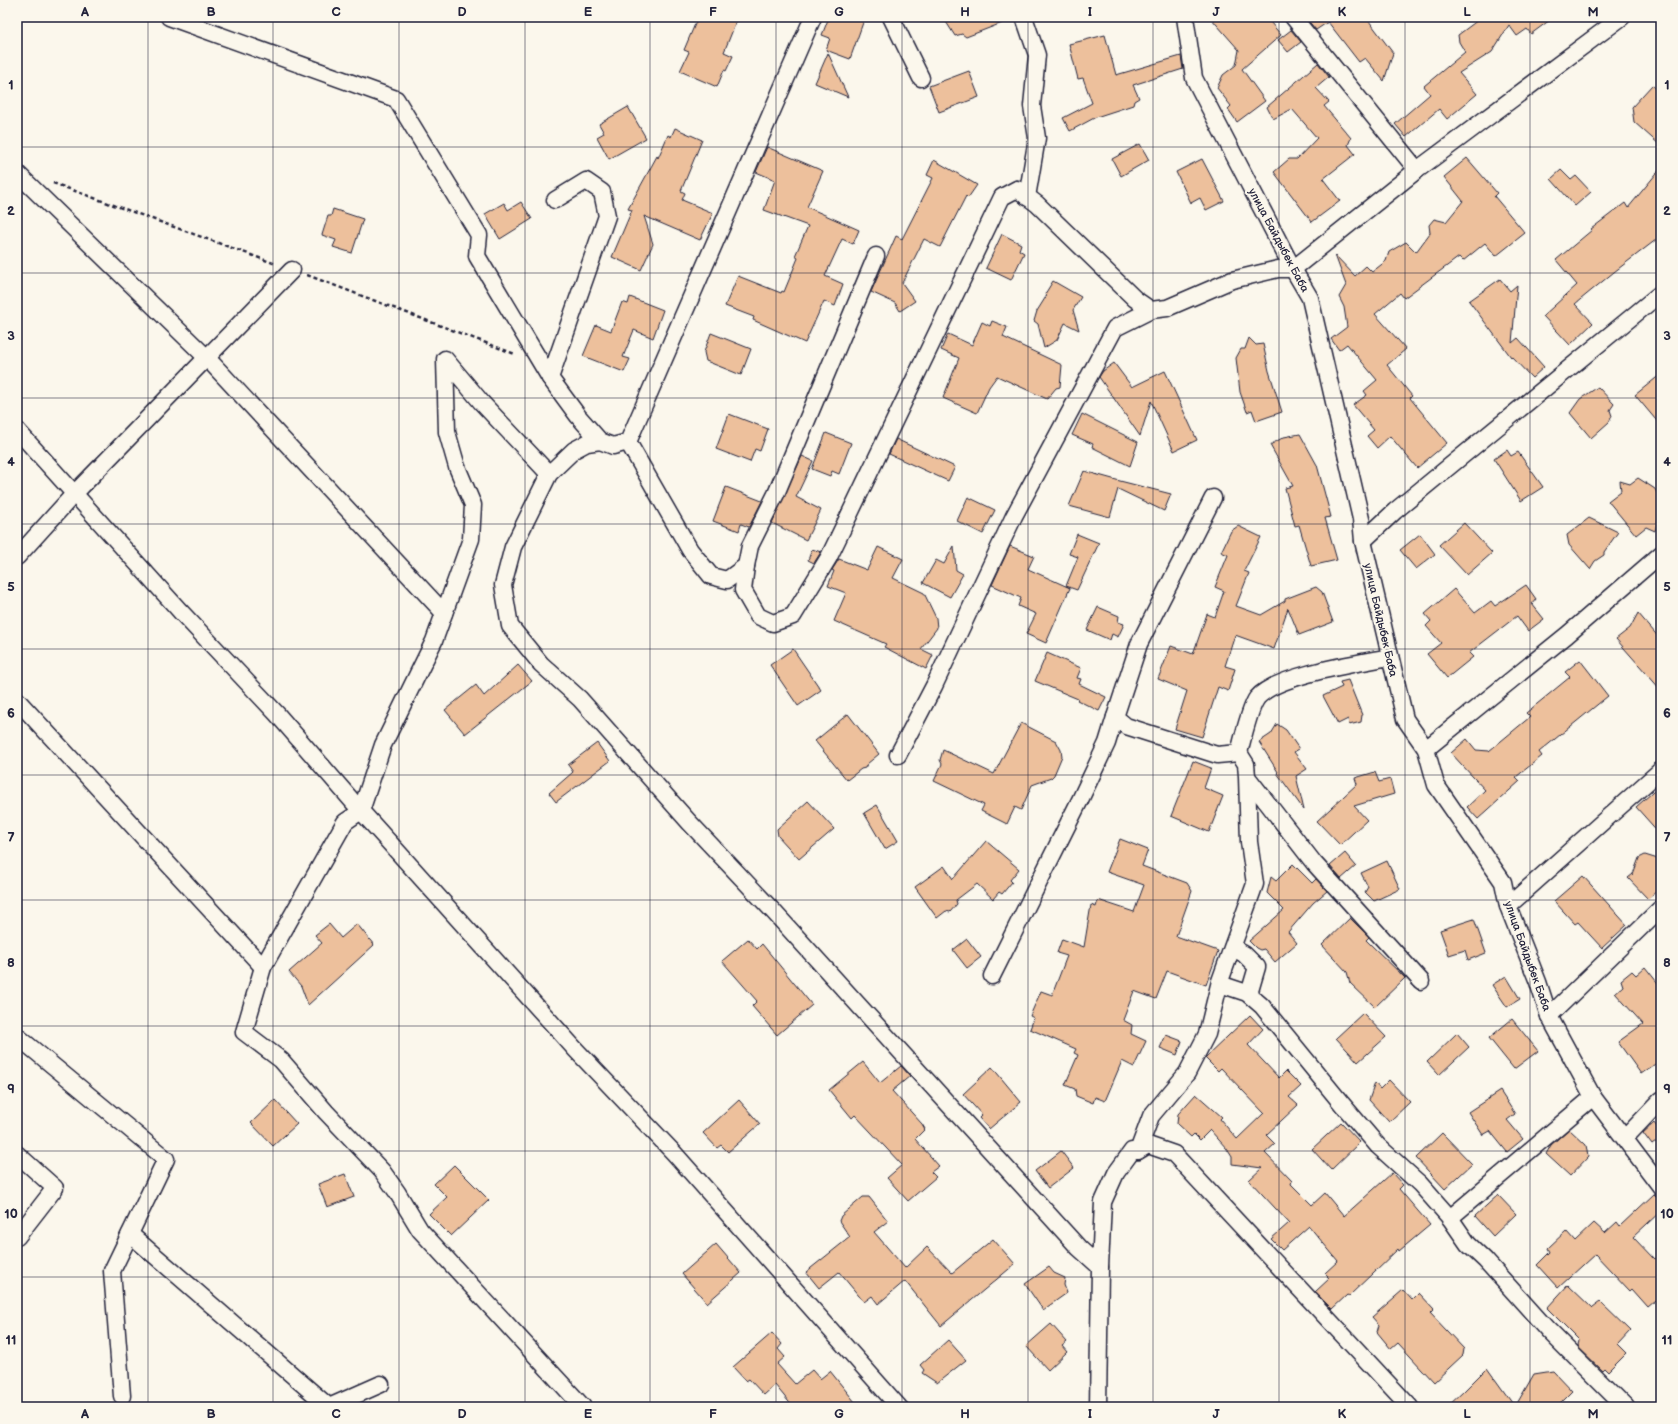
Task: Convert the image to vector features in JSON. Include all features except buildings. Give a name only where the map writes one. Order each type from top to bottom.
[{"type":"street","points":[[169,17],[396,99],[479,235],[477,256],[550,378],[578,416],[600,441],[613,446],[628,442]]},
{"type":"street","points":[[628,442],[813,17]]},
{"type":"street","points":[[891,17],[921,78]]},
{"type":"street","points":[[1024,17],[1038,54],[1032,106],[1036,138],[1027,196]]},
{"type":"street","name":"улица Байдыбек Баба","points":[[1185,17],[1194,78],[1293,269],[1310,298],[1361,519],[1363,541],[1405,719],[1426,749],[1436,785],[1503,882],[1508,906],[1538,982],[1549,1016],[1593,1097],[1661,1187]]},
{"type":"street","points":[[1293,17],[1417,170]]},
{"type":"street","points":[[898,755],[940,673],[1014,516],[1115,328],[1151,310],[1167,308],[1232,280],[1278,269],[1293,269],[1417,170],[1622,17]]},
{"type":"street","points":[[17,173],[207,358],[444,613]]},
{"type":"street","points":[[550,378],[607,216],[602,192],[586,181],[555,200]]},
{"type":"street","points":[[876,256],[776,494],[750,546],[743,590],[758,616],[772,623],[793,616],[829,557],[1002,197],[1017,189],[1027,196],[1135,299],[1151,310]]},
{"type":"street","points":[[17,557],[74,494],[292,270]]},
{"type":"street","points":[[1363,541],[1401,506],[1661,293]]},
{"type":"street","points":[[548,474],[482,403],[445,359],[447,432],[457,467],[473,505],[471,539],[434,641],[383,745],[361,811],[344,822],[263,967],[244,1032],[281,1060],[326,1112],[382,1171],[397,1192],[420,1230],[583,1407]]},
{"type":"street","points":[[17,430],[180,611],[277,714],[361,811],[575,1049],[674,1153],[899,1407]]},
{"type":"street","points":[[600,441],[587,443],[574,450],[548,474],[513,547],[503,586],[510,626],[541,664],[580,699],[689,822],[773,911],[1079,1248],[1100,1267]]},
{"type":"street","points":[[628,442],[690,550],[711,576],[727,580],[746,566]]},
{"type":"street","points":[[992,976],[1107,742],[1139,644],[1213,498]]},
{"type":"street","points":[[1426,749],[1566,635],[1661,554]]},
{"type":"street","points":[[1138,1151],[1151,1116],[1187,1072],[1208,1034],[1220,984],[1255,884],[1250,842],[1246,764],[1239,753],[1244,730],[1257,698],[1279,683],[1337,668],[1390,657]]},
{"type":"street","points":[[17,700],[263,967]]},
{"type":"street","points":[[1115,717],[1126,726],[1218,755],[1239,753]]},
{"type":"street","points":[[1508,906],[1661,770]]},
{"type":"street","points":[[1247,776],[1314,863],[1421,981]]},
{"type":"street","points":[[1549,1016],[1661,908]]},
{"type":"street","points":[[1233,948],[1244,954],[1257,967],[1249,994]]},
{"type":"street","points":[[1220,984],[1249,994],[1262,1006],[1378,1146],[1420,1184],[1450,1218],[1468,1244],[1485,1260],[1548,1330],[1625,1407]]},
{"type":"street","points":[[17,1036],[166,1159],[112,1271],[122,1396]]},
{"type":"street","points":[[1450,1218],[1593,1097]]},
{"type":"street","points":[[1625,1138],[1661,1100]]},
{"type":"street","points":[[1098,1407],[1100,1267],[1103,1202],[1116,1172],[1132,1151],[1138,1151],[1148,1145],[1174,1154],[1410,1407]]},
{"type":"street","points":[[17,1154],[55,1188],[17,1237]]},
{"type":"street","points":[[130,1234],[329,1407],[381,1384]]},
{"type":"path","points":[[661,17],[666,21]]}]
